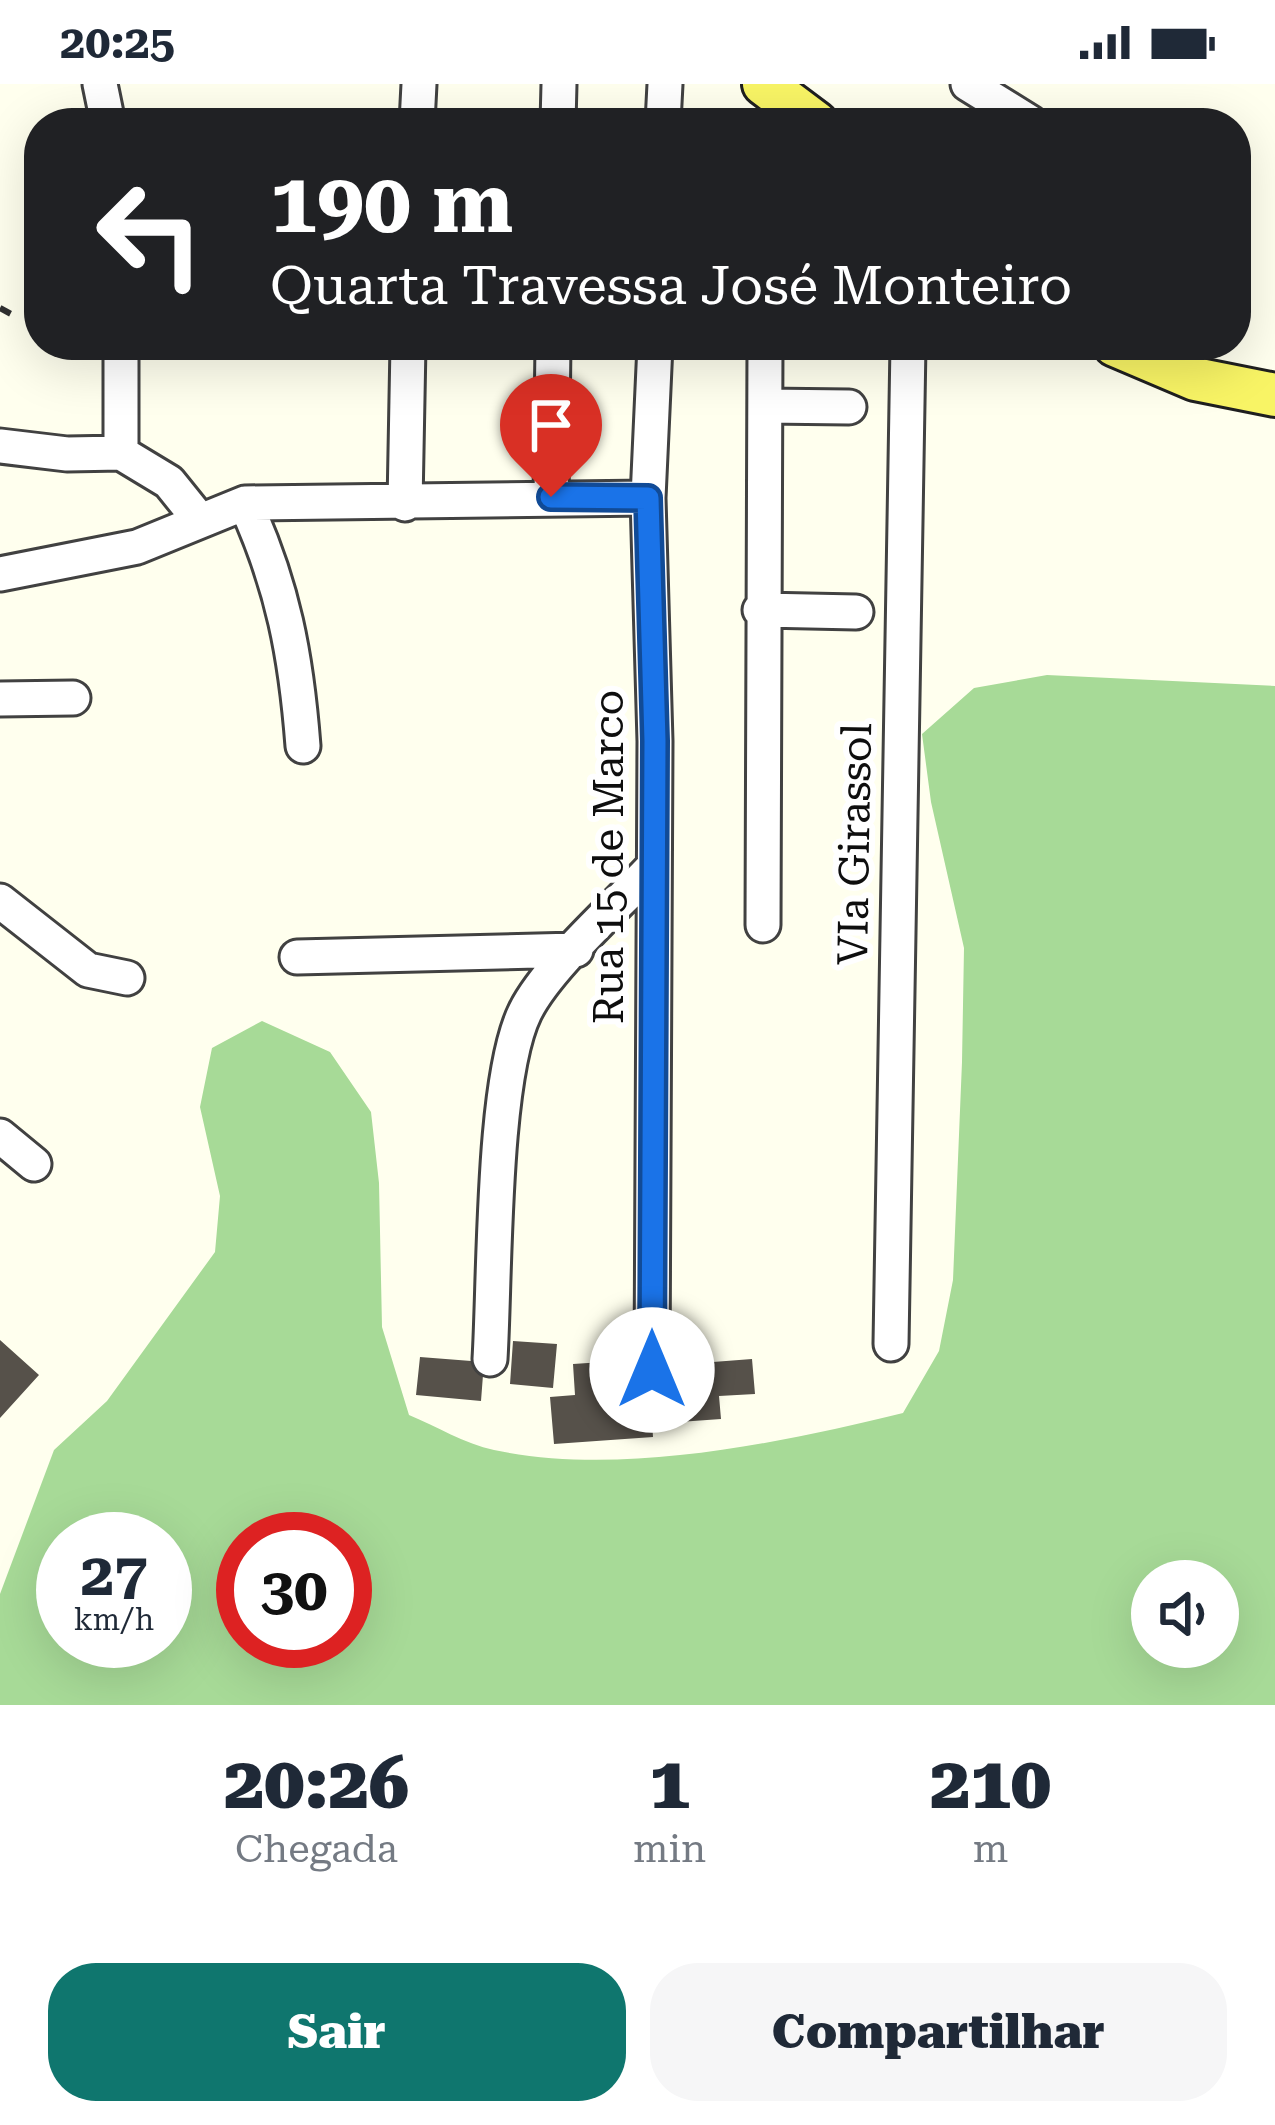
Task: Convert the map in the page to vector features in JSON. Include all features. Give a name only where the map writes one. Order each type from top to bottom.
[{"type":"main road","points":[[764,84],[796,108]]},
{"type":"main road","points":[[1149,360],[1195,380],[1275,395]]},
{"type":"street","points":[[987,89],[1012,108]]},
{"type":"street","points":[[121,360],[122,454]]},
{"type":"street","points":[[404,504],[408,360]]},
{"type":"street","points":[[551,497],[553,360]]},
{"type":"street","name":"Rua 15 de Marco","points":[[652,1370],[648,498],[654,360]]},
{"type":"street","points":[[763,926],[760,610],[765,360]]},
{"type":"street","name":"VIa Girassol","points":[[891,1344],[908,360]]},
{"type":"street","points":[[765,406],[849,407]]},
{"type":"street","points":[[0,446],[122,454],[170,482],[198,518]]},
{"type":"street","points":[[0,574],[103,556],[245,503],[648,498]]},
{"type":"street","points":[[245,503],[277,571],[298,680],[303,746]]},
{"type":"street","points":[[760,610],[856,612]]},
{"type":"street","points":[[0,699],[73,698]]},
{"type":"street","points":[[490,1359],[513,1047],[524,1013],[542,985],[653,867]]},
{"type":"street","points":[[0,901],[88,970],[128,978]]},
{"type":"street","points":[[297,957],[576,950]]},
{"type":"street","points":[[0,1136],[34,1164]]},
{"type":"path","points":[[0,308],[11,314]]},
{"type":"green space","points":[[1047,675],[1275,686],[1275,1705],[0,1705],[0,1594],[54,1450],[107,1401],[215,1252],[220,1196],[200,1107],[212,1048],[262,1021],[330,1052],[371,1112],[379,1183],[382,1327],[409,1415],[494,1450],[594,1460],[753,1445],[903,1413],[939,1351],[953,1280],[962,1062],[964,948],[931,802],[922,734],[974,688]]},
{"type":"building","points":[[0,1340],[39,1375],[0,1418]]},
{"type":"building","points":[[513,1341],[557,1344],[553,1388],[510,1384]]},
{"type":"building","points":[[420,1357],[484,1362],[481,1401],[416,1395]]},
{"type":"building","points":[[648,1359],[653,1437],[554,1444],[550,1397],[575,1395],[573,1364]]},
{"type":"building","points":[[752,1359],[755,1394],[719,1396],[721,1419],[665,1423],[661,1366]]},
{"type":"route","points":[[551,497],[648,498],[655,741],[652,1370]]}]
